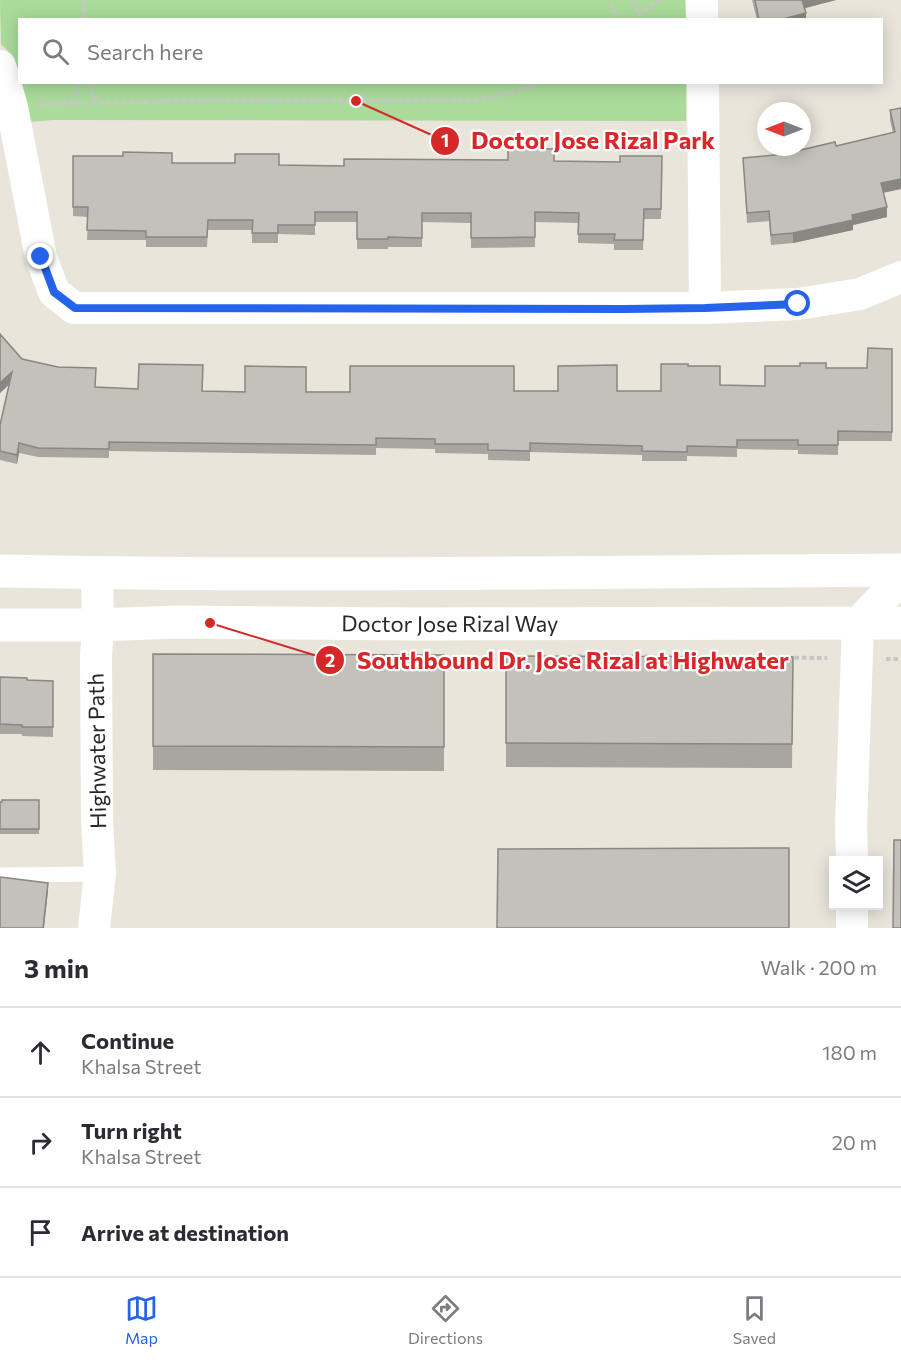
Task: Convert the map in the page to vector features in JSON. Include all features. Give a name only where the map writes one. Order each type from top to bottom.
[{"type":"street","points":[[702,0],[702,18]]},
{"type":"street","points":[[0,66],[12,107],[41,257],[54,292],[75,308],[705,308],[798,304],[860,294],[901,277]]},
{"type":"street","points":[[703,84],[705,308]]},
{"type":"street","points":[[0,571],[97,573],[901,570]]},
{"type":"street","name":"Highwater Path","points":[[94,928],[100,874],[97,822],[97,573]]},
{"type":"street","points":[[852,856],[858,623],[901,579]]},
{"type":"street","name":"Doctor Jose Rizal Way","points":[[0,625],[177,622],[901,623]]},
{"type":"street","points":[[852,910],[852,928]]},
{"type":"lane","points":[[0,875],[100,874]]},
{"type":"path","points":[[83,0],[84,18]]},
{"type":"path","points":[[634,0],[638,15]]},
{"type":"path","points":[[634,18],[659,0]]},
{"type":"path","points":[[609,4],[619,18]]},
{"type":"path","points":[[71,104],[80,84]]},
{"type":"path","points":[[89,84],[98,103]]},
{"type":"path","points":[[12,107],[225,100],[477,100],[535,84]]},
{"type":"green space","points":[[0,0],[685,0],[686,18],[18,18],[18,68],[13,56],[1,44]]},
{"type":"green space","points":[[22,84],[686,84],[686,121],[53,120],[30,122]]},
{"type":"building","points":[[755,0],[802,0],[806,13],[787,18],[759,18]]},
{"type":"building","points":[[901,108],[901,179],[881,183],[887,207],[852,215],[853,220],[793,233],[771,235],[769,211],[747,213],[743,158],[811,156],[811,148],[835,142],[836,146],[895,132],[890,110]]},
{"type":"building","points":[[508,148],[554,149],[554,161],[620,162],[620,156],[662,156],[661,209],[644,209],[643,240],[614,240],[615,234],[578,234],[579,213],[535,212],[535,237],[471,238],[471,213],[422,213],[422,238],[357,239],[357,212],[315,212],[315,225],[278,225],[278,233],[252,233],[253,220],[208,220],[207,237],[146,237],[146,231],[87,230],[88,207],[73,207],[73,156],[123,156],[123,152],[172,153],[172,163],[235,163],[235,154],[279,154],[279,165],[344,166],[344,159],[508,160]]},
{"type":"building","points":[[0,334],[22,359],[58,367],[96,368],[95,387],[138,389],[139,364],[203,365],[202,391],[245,392],[245,366],[306,367],[306,392],[350,392],[350,366],[514,366],[514,391],[558,391],[558,366],[617,365],[617,391],[661,391],[661,364],[688,364],[688,366],[720,366],[720,385],[765,386],[765,366],[826,363],[826,368],[867,368],[868,348],[892,349],[892,432],[838,431],[838,445],[798,445],[798,440],[737,440],[737,447],[687,446],[687,452],[642,451],[642,446],[530,443],[530,451],[488,450],[488,444],[435,444],[435,439],[376,438],[376,445],[109,442],[109,449],[38,448],[19,443],[17,455],[0,451],[0,425],[12,372],[0,383]]},
{"type":"building","points":[[153,654],[444,655],[444,747],[153,746]]},
{"type":"building","points":[[506,656],[793,657],[792,744],[506,743]]},
{"type":"building","points":[[0,677],[53,681],[53,727],[0,724]]},
{"type":"building","points":[[2,800],[39,800],[39,829],[0,829],[0,802]]},
{"type":"building","points":[[894,840],[901,840],[901,928],[893,928]]},
{"type":"building","points":[[789,848],[789,928],[497,928],[498,849]]},
{"type":"building","points":[[0,877],[48,883],[43,928],[0,928]]},
{"type":"place","name":"Doctor Jose Rizal Park","points":[[356,101]]},
{"type":"place","name":"Southbound Dr. Jose Rizal at Highwater","points":[[210,623]]},
{"type":"route","points":[[41,257],[54,292],[75,308],[624,309],[798,304]]}]
